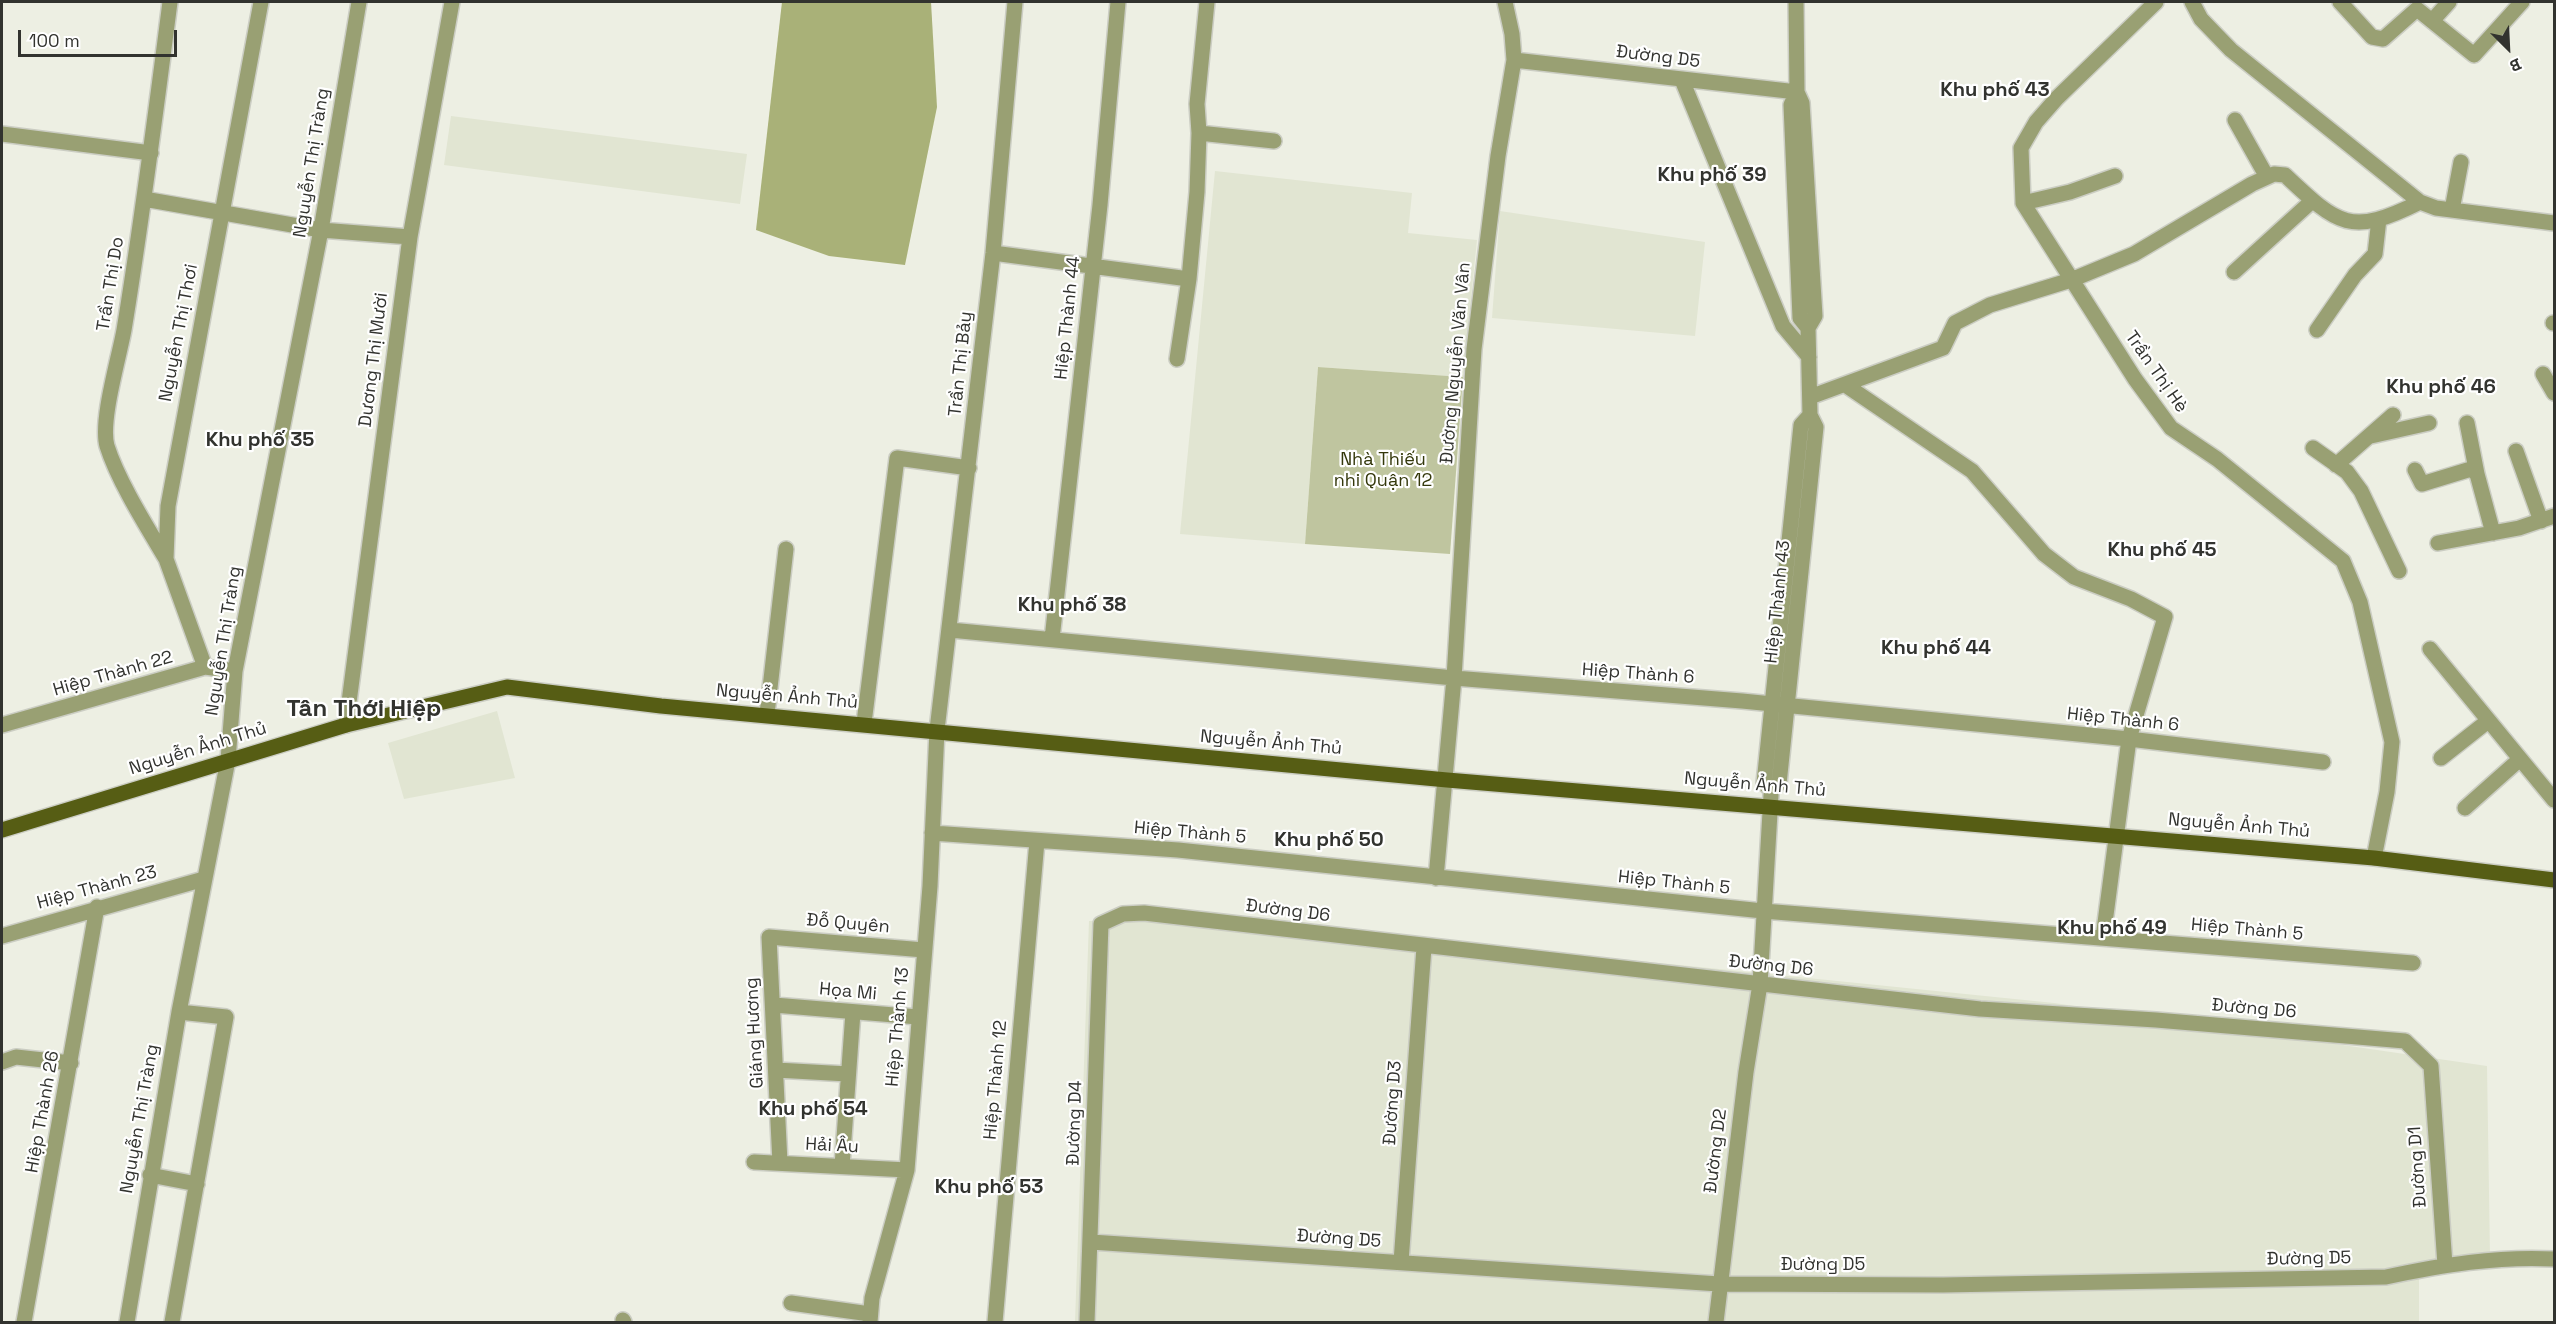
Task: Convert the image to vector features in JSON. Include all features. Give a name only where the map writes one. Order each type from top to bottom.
[{"type":"main road","name":"Nguyễn Ảnh Thủ","points":[[2,830],[346,725],[507,687],[661,706],[864,723],[1447,780],[2374,858],[2554,880]]},
{"type":"street","name":"Trần Thị Do","points":[[166,558],[141,519],[107,445],[105,426],[124,330],[151,153],[170,2]]},
{"type":"street","name":"Nguyễn Thị Thơi","points":[[205,667],[181,607],[166,558],[168,506],[261,2]]},
{"type":"street","name":"Nguyễn Thị Tràng","points":[[127,1323],[179,1012],[228,760],[235,670],[321,230],[359,2]]},
{"type":"street","name":"Dương Thị Mười","points":[[346,725],[410,237],[452,2]]},
{"type":"street","name":"Trần Thị Bảy","points":[[937,730],[993,253],[1015,2]]},
{"type":"street","name":"Hiệp Thành 44","points":[[1052,639],[1094,266],[1118,2]]},
{"type":"street","points":[[1177,359],[1189,279],[1197,192],[1199,133],[1197,104],[1207,2]]},
{"type":"street","name":"Đường Nguyễn Văn Vân","points":[[1436,878],[1447,780],[1474,349],[1498,156],[1514,60],[1512,34],[1505,2]]},
{"type":"street","name":"Hiệp Thành 43","points":[[1760,984],[1771,790],[1764,783],[1779,705],[1801,425],[1810,415],[1808,328],[1815,316],[1802,103],[1797,92],[1797,2]]},
{"type":"street","points":[[2115,176],[2070,192],[2023,203],[2022,148],[2036,122],[2057,98],[2157,2]]},
{"type":"street","points":[[2192,2],[2201,19],[2231,50],[2420,202],[2436,208],[2554,223]]},
{"type":"street","points":[[2340,2],[2372,36],[2383,39],[2417,9],[2474,55],[2522,2]]},
{"type":"street","points":[[2432,21],[2449,2]]},
{"type":"street","name":"Đường D5","points":[[1514,60],[1797,92]]},
{"type":"street","points":[[1682,80],[1783,326],[1809,357]]},
{"type":"street","points":[[2235,120],[2267,177]]},
{"type":"street","points":[[1199,133],[1274,141]]},
{"type":"street","points":[[2,134],[151,153]]},
{"type":"street","points":[[2452,210],[2461,162]]},
{"type":"street","points":[[1810,397],[1846,386],[1943,348],[1954,323],[1990,305],[2071,280],[2134,255],[2267,177],[2285,175],[2312,201],[2343,222],[2379,219],[2420,202]]},
{"type":"street","points":[[144,199],[321,230],[410,237]]},
{"type":"street","points":[[2234,272],[2312,201]]},
{"type":"street","name":"Trần Thị Hè","points":[[2023,203],[2135,379],[2171,428],[2217,459],[2343,561],[2360,602],[2392,742],[2387,792],[2374,858]]},
{"type":"street","points":[[2318,330],[2355,275],[2375,254],[2379,219]]},
{"type":"street","points":[[993,253],[1189,279]]},
{"type":"street","points":[[2544,374],[2554,393]]},
{"type":"street","points":[[1846,386],[1972,471],[2044,554],[2074,577],[2132,599],[2165,616],[2128,740],[2114,835],[2103,938]]},
{"type":"street","points":[[2336,465],[2393,416]]},
{"type":"street","points":[[2368,437],[2429,423]]},
{"type":"street","points":[[2467,423],[2477,474],[2493,532]]},
{"type":"street","points":[[2313,448],[2347,472],[2361,491],[2398,571]]},
{"type":"street","points":[[2438,543],[2519,528],[2548,518],[2516,451]]},
{"type":"street","points":[[864,723],[897,458],[969,468]]},
{"type":"street","points":[[2415,470],[2422,484],[2471,469],[2477,474]]},
{"type":"street","points":[[767,714],[786,549]]},
{"type":"street","name":"Hiệp Thành 6","points":[[950,630],[1454,678],[1779,705],[2323,762]]},
{"type":"street","points":[[2430,649],[2554,800]]},
{"type":"street","name":"Hiệp Thành 22","points":[[2,725],[205,667],[235,670]]},
{"type":"street","points":[[2441,758],[2488,721]]},
{"type":"street","name":"Hiệp Thành 13","points":[[870,1318],[872,1298],[906,1170],[924,950],[937,730]]},
{"type":"street","points":[[2465,808],[2520,759]]},
{"type":"street","name":"Hiệp Thành 5","points":[[932,833],[1036,842],[1178,850],[1764,911],[2413,963]]},
{"type":"street","name":"Hiệp Thành 12","points":[[995,1323],[1036,842]]},
{"type":"street","name":"Hiệp Thành 23","points":[[2,936],[97,907],[204,879]]},
{"type":"street","name":"Hiệp Thành 26","points":[[24,1323],[97,907]]},
{"type":"street","name":"Đường D6","points":[[1101,924],[1123,914],[1144,913],[1424,947],[1980,1009],[2156,1020],[2405,1041],[2430,1066]]},
{"type":"street","name":"Đường D4","points":[[1087,1323],[1101,924]]},
{"type":"street","name":"Đỗ Quyên","points":[[769,937],[924,950]]},
{"type":"street","name":"Giáng Hương","points":[[769,937],[780,1163]]},
{"type":"street","name":"Đường D3","points":[[1401,1262],[1424,947]]},
{"type":"street","name":"Đường D2","points":[[1716,1323],[1747,1063],[1760,984]]},
{"type":"street","name":"Họa Mi","points":[[774,1005],[918,1017]]},
{"type":"street","points":[[172,1323],[226,1017],[179,1012]]},
{"type":"street","points":[[842,1166],[853,1012]]},
{"type":"street","points":[[2,1062],[16,1057],[71,1063]]},
{"type":"street","name":"Đường D1","points":[[2430,1066],[2445,1265]]},
{"type":"street","points":[[776,1070],[848,1074]]},
{"type":"street","name":"Hải Âu","points":[[754,1162],[906,1170]]},
{"type":"street","points":[[150,1175],[197,1184]]},
{"type":"street","name":"Đường D5","points":[[1091,1242],[1719,1284],[1942,1285],[2386,1277],[2445,1265],[2516,1257],[2554,1259]]},
{"type":"street","points":[[791,1303],[870,1318]]},
{"type":"shaded area","points":[[782,2],[931,2],[937,107],[905,265],[829,256],[756,230]]},
{"type":"shaded area","points":[[451,116],[747,154],[740,204],[444,165]]},
{"type":"shaded area","points":[[1215,171],[1412,193],[1408,233],[1477,240],[1463,377],[1318,367],[1305,544],[1180,534]]},
{"type":"shaded area","points":[[1500,211],[1705,242],[1695,336],[1492,318]]},
{"type":"shaded area","points":[[497,711],[515,778],[404,799],[388,743]]},
{"type":"shaded area","points":[[1089,921],[1266,923],[2054,1003],[2487,1066],[2490,1256],[2419,1266],[2419,1322],[1075,1322]]},
{"type":"green space","name":"Nhà Thiếu nhi Quận 12","points":[[1318,367],[1463,377],[1450,554],[1305,544]]},
{"type":"district","name":"Khu phố 43","points":[[1995,91]]},
{"type":"district","name":"Khu phố 39","points":[[1712,176]]},
{"type":"district","name":"Khu phố 46","points":[[2441,388]]},
{"type":"district","name":"Khu phố 35","points":[[260,441]]},
{"type":"district","name":"Khu phố 45","points":[[2162,551]]},
{"type":"district","name":"Khu phố 38","points":[[1072,606]]},
{"type":"district","name":"Khu phố 44","points":[[1936,649]]},
{"type":"district","name":"Tân Thới Hiệp","points":[[364,709]]},
{"type":"district","name":"Khu phố 50","points":[[1329,841]]},
{"type":"district","name":"Khu phố 49","points":[[2112,929]]},
{"type":"district","name":"Khu phố 54","points":[[813,1110]]},
{"type":"district","name":"Khu phố 53","points":[[989,1188]]}]
